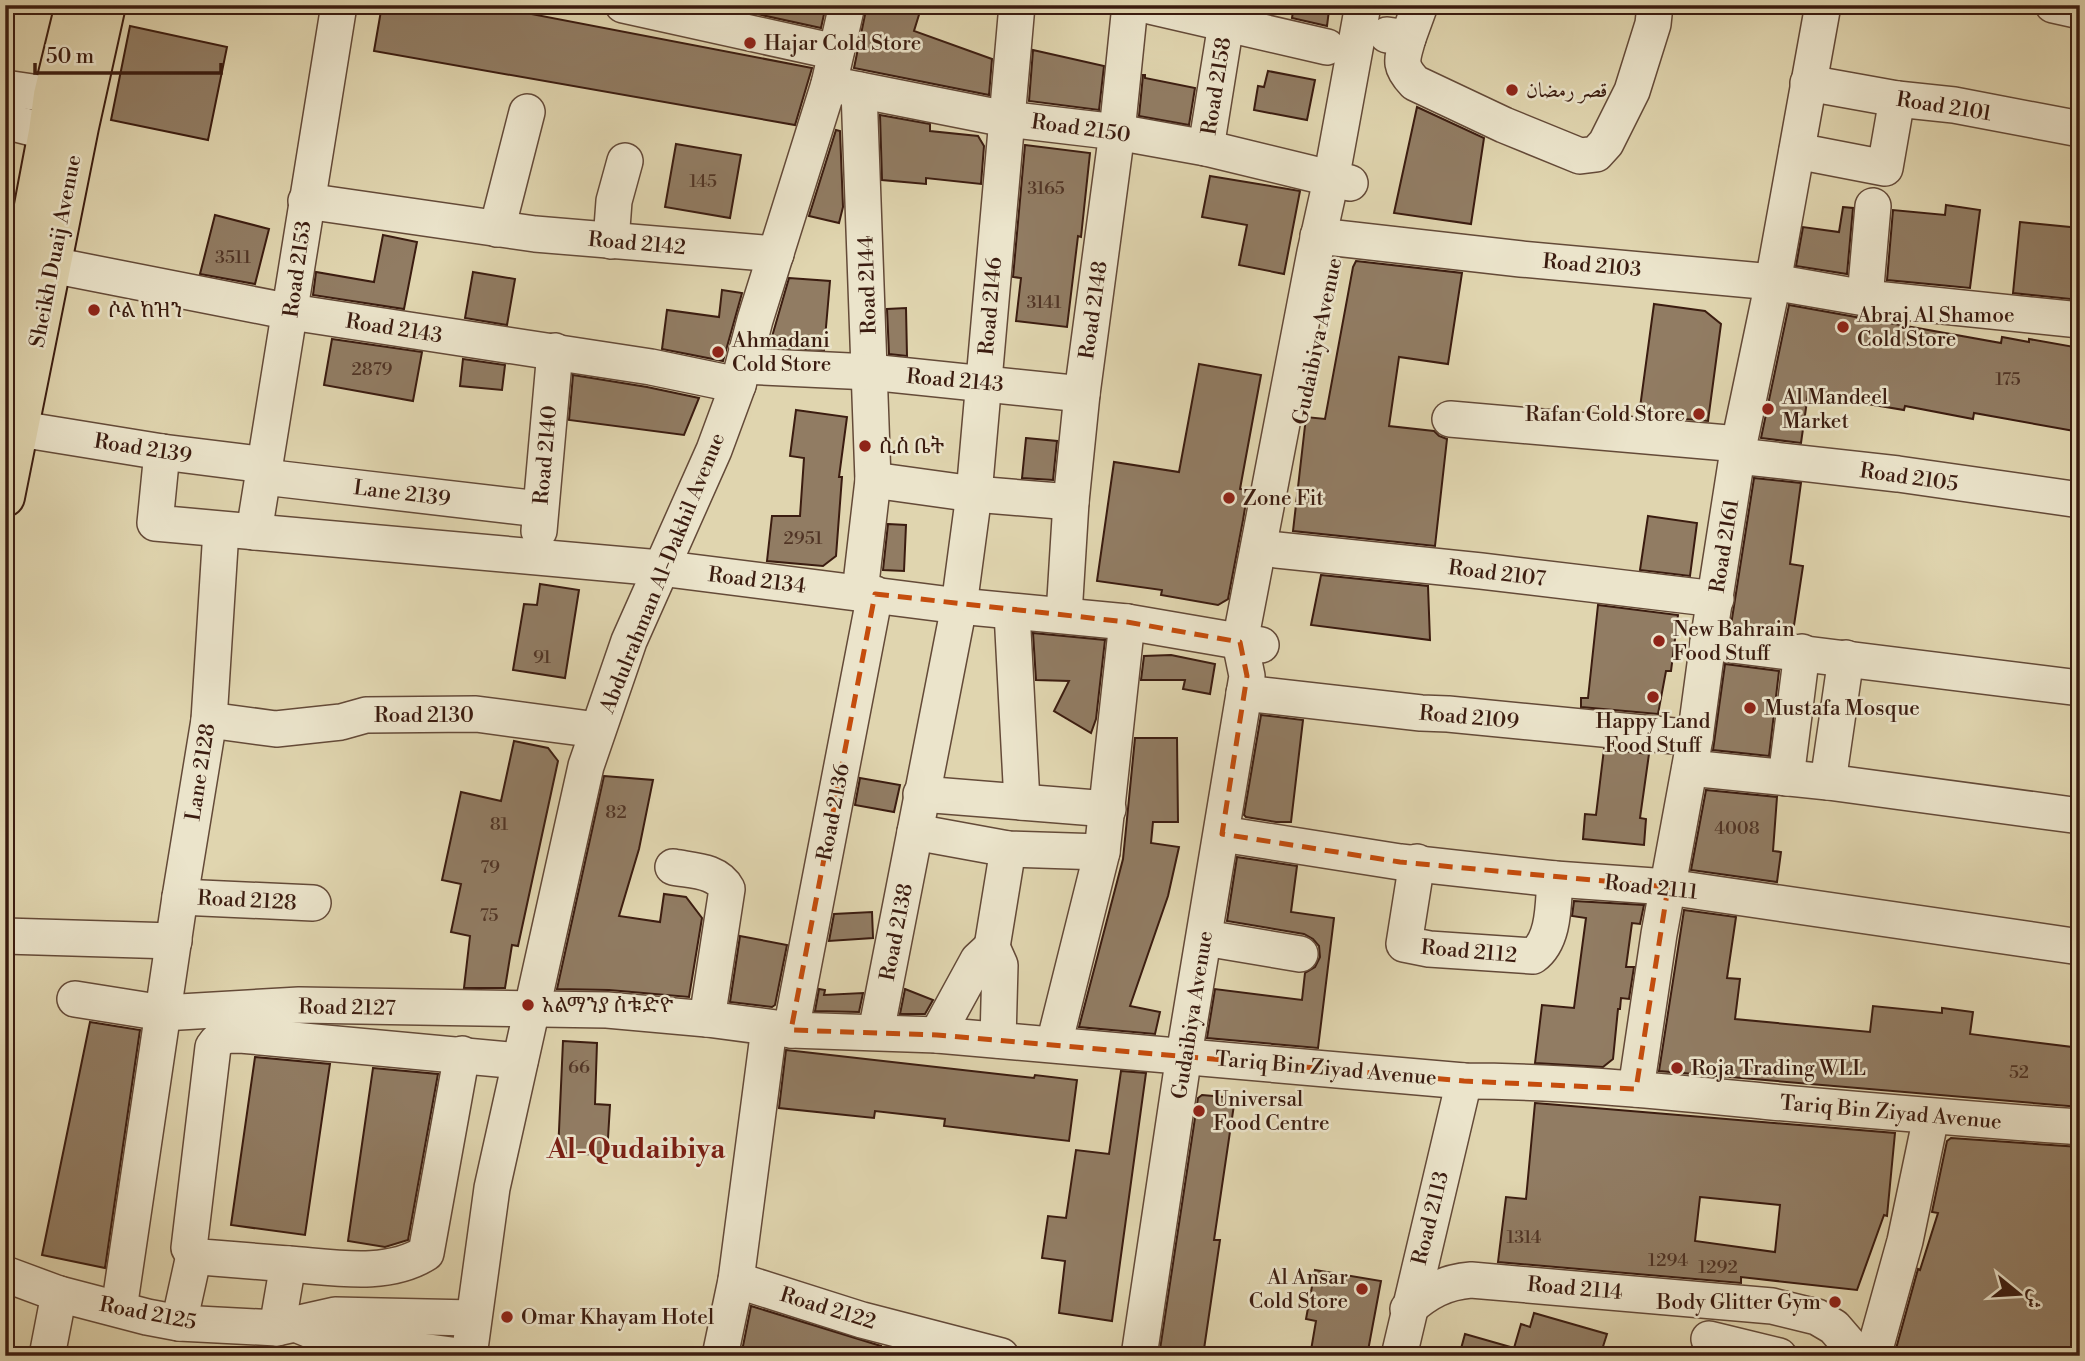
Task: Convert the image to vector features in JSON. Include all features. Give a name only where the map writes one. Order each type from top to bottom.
[{"type":"main road","name":"Sheikh Duaij Avenue","points":[[5,497],[52,265],[68,115],[75,5]]},
{"type":"main road","name":"Sheikh Duaij Avenue","points":[[5,359],[68,115],[106,5]]},
{"type":"street","name":"Road 2153","points":[[238,531],[265,471],[339,5]]},
{"type":"street","name":"Road 2150","points":[[623,5],[841,76],[1006,119],[1117,132],[1206,148],[1341,181]]},
{"type":"street","name":"Abdulrahman Al-Dakhil Avenue","points":[[469,1356],[492,1188],[586,766],[629,641],[714,450],[741,375],[776,254],[841,76],[847,5]]},
{"type":"street","name":"Road 2146","points":[[959,606],[974,494],[1017,5]]},
{"type":"street","name":"Road 2148","points":[[1064,615],[1071,502],[1082,394],[1117,132],[1130,5]]},
{"type":"street","name":"Road 2158","points":[[1146,5],[1227,14],[1327,47]]},
{"type":"street","points":[[1420,5],[1379,23],[1405,73],[1415,83],[1504,125],[1580,156],[1595,154],[1606,144],[1632,91],[1653,24],[1655,5]]},
{"type":"street","name":"Road 2161","points":[[1636,1089],[1659,934],[1692,753],[1738,450],[1773,282],[1823,5]]},
{"type":"street","points":[[2053,5],[2080,11]]},
{"type":"street","name":"Road 2158","points":[[1206,148],[1227,14]]},
{"type":"street","name":"Gudaibiya Avenue","points":[[1139,1356],[1184,1055],[1248,664],[1329,238],[1379,23]]},
{"type":"street","name":"Road 2144","points":[[841,76],[870,372],[873,480],[868,593]]},
{"type":"street","name":"Road 2101","points":[[1808,83],[1898,99],[1955,104],[2080,129]]},
{"type":"street","points":[[5,88],[68,115]]},
{"type":"street","points":[[1797,151],[1885,168],[1898,99]]},
{"type":"street","points":[[498,229],[527,112]]},
{"type":"street","points":[[5,121],[68,115]]},
{"type":"street","points":[[611,242],[614,201],[625,161]]},
{"type":"street","name":"Road 2142","points":[[306,201],[498,229],[611,242],[776,254]]},
{"type":"street","points":[[1865,298],[1873,206]]},
{"type":"street","name":"Gudaibiya Avenue","points":[[1248,664],[1277,550],[1329,238]]},
{"type":"street","name":"Road 2103","points":[[1329,238],[1773,282],[1865,298],[2080,320]]},
{"type":"street","name":"Road 2143","points":[[52,265],[292,312],[651,366],[741,375],[870,372],[1082,394]]},
{"type":"street","name":"Road 2140","points":[[538,559],[555,351]]},
{"type":"street","name":"Road 2105","points":[[1450,419],[1738,450],[2080,500]]},
{"type":"street","name":"Road 2139","points":[[20,429],[265,471]]},
{"type":"street","name":"Road 2134","points":[[162,452],[155,523],[660,568],[959,606],[1127,622],[1248,664]]},
{"type":"street","name":"Lane 2139","points":[[265,471],[540,509]]},
{"type":"street","points":[[873,480],[974,494],[1071,502]]},
{"type":"street","name":"Lane 2128","points":[[163,1013],[238,531]]},
{"type":"street","name":"Road 2107","points":[[1277,550],[1481,570],[1716,599]]},
{"type":"street","name":"Road 2136","points":[[780,1029],[868,593]]},
{"type":"street","name":"Road 2138","points":[[876,1031],[959,606]]},
{"type":"street","points":[[1012,612],[1022,802]]},
{"type":"street","points":[[1054,1044],[1102,852],[1127,622]]},
{"type":"street","points":[[1707,642],[2080,688]]},
{"type":"street","points":[[1786,778],[1802,652]]},
{"type":"street","points":[[1828,782],[1846,658]]},
{"type":"street","name":"Road 2109","points":[[1248,664],[1421,713],[1448,714],[1692,753],[1786,778],[2080,816]]},
{"type":"street","name":"Road 2130","points":[[209,720],[276,729],[341,722],[366,715],[476,714],[597,730]]},
{"type":"street","points":[[921,794],[1108,808]]},
{"type":"street","points":[[915,832],[1008,849],[1102,852]]},
{"type":"street","name":"Road 2111","points":[[1222,834],[1400,862],[1555,879],[1668,887],[2080,947]]},
{"type":"street","points":[[998,1040],[1000,965],[992,947],[1008,849]]},
{"type":"street","name":"Road 2112","points":[[1417,862],[1417,947],[1533,956],[1543,946],[1551,921],[1555,879]]},
{"type":"street","points":[[673,867],[713,874],[723,880],[727,889],[707,1018]]},
{"type":"street","name":"Road 2128","points":[[180,897],[313,903]]},
{"type":"street","points":[[5,936],[174,941]]},
{"type":"street","points":[[1205,938],[1300,954]]},
{"type":"street","points":[[937,1034],[978,960],[992,947]]},
{"type":"street","name":"Road 2127","points":[[75,999],[163,1013],[299,1006],[531,1010]]},
{"type":"street","name":"Tariq Bin Ziyad Avenue","points":[[531,1010],[607,1010],[707,1018],[780,1029],[937,1034],[1464,1082],[1526,1081],[1931,1117],[2080,1126]]},
{"type":"street","points":[[119,1309],[163,1013]]},
{"type":"street","points":[[720,1356],[737,1280],[780,1029]]},
{"type":"street","points":[[462,1054],[429,1250],[426,1253],[406,1262],[360,1269],[194,1255],[188,1248],[213,1046],[218,1038],[224,1035],[240,1035],[462,1054],[520,1061]]},
{"type":"street","name":"Road 2113","points":[[1399,1356],[1464,1082]]},
{"type":"street","points":[[1873,1356],[1905,1241],[1931,1117]]},
{"type":"street","points":[[179,1323],[194,1255]]},
{"type":"street","points":[[285,1326],[288,1264]]},
{"type":"street","name":"Road 2125","points":[[5,1274],[59,1294],[179,1323],[285,1326],[335,1315],[473,1318]]},
{"type":"street","name":"Road 2122","points":[[737,1280],[862,1320],[988,1354]]},
{"type":"street","name":"Road 2114","points":[[1408,1309],[1443,1285],[1471,1280],[1750,1304],[1817,1317],[1834,1327],[1859,1356]]},
{"type":"street","points":[[47,1356],[59,1294]]},
{"type":"street","name":"Road 2125","points":[[285,1326],[331,1347],[458,1356]]},
{"type":"street","points":[[1709,1339],[1779,1356]]},
{"type":"highlighted area","points":[[875,594],[1127,622],[1240,642],[1247,676],[1222,834],[1400,862],[1668,887],[1636,1089],[1464,1081],[937,1035],[791,1030]]},
{"type":"building","points":[[382,5],[485,5],[812,68],[795,125],[374,51]]},
{"type":"building","points":[[744,5],[826,5],[821,28],[743,11]]},
{"type":"building","points":[[867,5],[922,5],[914,31],[992,59],[989,95],[854,68]]},
{"type":"building","points":[[1294,5],[1329,10],[1327,26],[1292,18]]},
{"type":"building","points":[[130,26],[227,47],[208,140],[111,120]]},
{"type":"building","points":[[1033,50],[1104,66],[1099,110],[1029,101]]},
{"type":"building","points":[[1268,71],[1315,80],[1307,120],[1254,110],[1258,86],[1264,87]]},
{"type":"building","points":[[1143,75],[1145,78],[1195,88],[1189,125],[1139,116]]},
{"type":"building","points":[[1417,107],[1484,138],[1471,224],[1394,213]]},
{"type":"building","points":[[880,115],[930,124],[930,131],[978,136],[984,146],[981,184],[926,178],[926,184],[882,180]]},
{"type":"building","points":[[836,130],[840,131],[843,207],[839,223],[809,216]]},
{"type":"building","points":[[676,144],[741,155],[730,218],[665,207]]},
{"type":"building","points":[[1025,145],[1090,153],[1067,327],[1016,321],[1021,278],[1013,277]]},
{"type":"building","points":[[1210,176],[1300,191],[1284,274],[1239,265],[1247,225],[1202,217]]},
{"type":"building","points":[[1946,205],[1980,210],[1970,288],[1887,280],[1893,210],[1945,215]]},
{"type":"building","points":[[1843,207],[1853,208],[1847,274],[1796,266],[1803,227],[1839,232]]},
{"type":"building","points":[[215,215],[269,229],[255,284],[200,274]]},
{"type":"building","points":[[2020,222],[2080,228],[2080,300],[2013,293]]},
{"type":"building","points":[[383,235],[417,242],[404,309],[313,295],[316,272],[374,282]]},
{"type":"building","points":[[1356,261],[1462,273],[1448,364],[1399,357],[1389,426],[1434,431],[1447,439],[1435,546],[1293,531],[1306,417],[1325,419]]},
{"type":"building","points":[[473,272],[515,279],[507,325],[465,318]]},
{"type":"building","points":[[789,278],[830,281],[824,350],[769,347]]},
{"type":"building","points":[[722,290],[742,293],[723,361],[662,349],[667,310],[719,317]]},
{"type":"building","points":[[1654,304],[1705,311],[1721,324],[1708,421],[1639,415]]},
{"type":"building","points":[[1789,305],[2001,343],[2002,337],[2080,348],[2080,432],[1974,413],[1973,419],[1905,406],[1904,410],[1808,394],[1801,443],[1761,438]]},
{"type":"building","points":[[906,308],[907,356],[889,354],[887,309]]},
{"type":"building","points":[[332,339],[422,352],[413,401],[324,385]]},
{"type":"building","points":[[463,359],[505,365],[502,390],[460,386]]},
{"type":"building","points":[[1199,364],[1261,375],[1240,489],[1248,490],[1243,520],[1228,599],[1218,605],[1161,595],[1162,590],[1097,581],[1114,462],[1179,472]]},
{"type":"building","points":[[573,375],[699,398],[684,435],[569,420]]},
{"type":"building","points":[[796,410],[847,417],[839,477],[842,477],[836,556],[823,566],[767,561],[772,516],[800,516],[804,458],[790,456]]},
{"type":"building","points":[[1026,438],[1057,441],[1053,480],[1022,478]]},
{"type":"building","points":[[1754,478],[1801,483],[1790,564],[1803,566],[1793,632],[1731,625]]},
{"type":"building","points":[[1648,516],[1697,523],[1690,576],[1640,570]]},
{"type":"building","points":[[888,524],[906,525],[904,571],[883,570]]},
{"type":"building","points":[[1321,575],[1428,586],[1430,640],[1311,625]]},
{"type":"building","points":[[540,584],[579,590],[565,678],[513,670],[524,604],[537,605]]},
{"type":"building","points":[[1598,605],[1678,615],[1671,671],[1666,671],[1658,714],[1581,707],[1581,698],[1588,698]]},
{"type":"building","points":[[1033,633],[1105,640],[1096,719],[1091,733],[1054,711],[1069,681],[1036,680]]},
{"type":"building","points":[[1171,655],[1215,664],[1210,694],[1183,689],[1185,680],[1141,680],[1144,656]]},
{"type":"building","name":"Mustafa Mosque","points":[[1725,664],[1779,671],[1769,756],[1713,750]]},
{"type":"building","points":[[1261,715],[1303,720],[1291,822],[1276,822],[1244,815]]},
{"type":"building","points":[[1135,738],[1177,738],[1178,822],[1153,822],[1151,843],[1179,847],[1168,896],[1130,1006],[1160,1012],[1155,1034],[1079,1027],[1123,859]]},
{"type":"building","points":[[514,741],[548,748],[558,761],[518,946],[512,945],[505,988],[464,988],[470,936],[451,932],[461,884],[442,880],[461,792],[501,801]]},
{"type":"building","points":[[1604,749],[1649,754],[1640,818],[1646,819],[1644,845],[1583,839],[1585,814],[1596,815]]},
{"type":"building","points":[[604,776],[653,780],[639,849],[619,916],[660,922],[664,894],[686,897],[702,918],[689,997],[609,990],[557,989]]},
{"type":"building","points":[[860,778],[900,785],[894,812],[855,805]]},
{"type":"building","points":[[1706,790],[1777,797],[1773,851],[1781,852],[1777,882],[1691,870]]},
{"type":"building","points":[[1237,857],[1297,866],[1291,912],[1334,918],[1318,1048],[1207,1038],[1215,989],[1302,1000],[1305,973],[1315,967],[1320,957],[1319,946],[1304,934],[1227,921]]},
{"type":"building","points":[[1574,901],[1644,905],[1640,924],[1632,923],[1626,967],[1634,967],[1629,999],[1621,998],[1613,1059],[1603,1067],[1535,1063],[1542,1005],[1574,1008],[1586,918],[1572,916]]},
{"type":"building","points":[[1684,910],[1736,917],[1727,978],[1740,979],[1735,1019],[1870,1032],[1873,1006],[1942,1013],[1942,1008],[1973,1012],[1970,1034],[2080,1048],[2080,1107],[1659,1071]]},
{"type":"building","points":[[872,912],[873,938],[829,941],[834,914]]},
{"type":"building","points":[[740,936],[787,945],[775,1005],[772,1007],[730,1002]]},
{"type":"building","points":[[819,989],[825,990],[824,995],[863,993],[859,1012],[815,1011]]},
{"type":"building","points":[[905,989],[933,1000],[925,1014],[900,1014]]},
{"type":"building","points":[[90,1022],[140,1030],[105,1268],[42,1255]]},
{"type":"building","points":[[563,1041],[597,1043],[595,1104],[610,1105],[607,1155],[558,1153]]},
{"type":"building","points":[[786,1050],[1034,1078],[1035,1075],[1077,1080],[1069,1141],[944,1126],[945,1119],[875,1111],[874,1118],[779,1108]]},
{"type":"building","points":[[255,1057],[330,1064],[305,1235],[231,1225]]},
{"type":"building","points":[[373,1068],[438,1074],[408,1240],[385,1247],[348,1241]]},
{"type":"building","points":[[1121,1071],[1146,1073],[1112,1321],[1059,1313],[1065,1261],[1042,1258],[1048,1216],[1066,1218],[1076,1150],[1109,1154]]},
{"type":"building","points":[[1202,1095],[1235,1098],[1214,1240],[1220,1240],[1203,1356],[1159,1356],[1198,1098]]},
{"type":"building","points":[[1535,1103],[1895,1133],[1887,1216],[1884,1215],[1857,1290],[1741,1277],[1741,1283],[1498,1262],[1506,1197],[1526,1199]],"holes":[[[1700,1197],[1780,1205],[1775,1252],[1695,1241]]]},
{"type":"building","points":[[1951,1138],[2080,1147],[2080,1356],[1894,1356],[1918,1269],[1920,1270],[1938,1213],[1932,1212],[1947,1141]]},
{"type":"building","points":[[1315,1270],[1381,1281],[1367,1356],[1310,1356],[1316,1321],[1306,1319]]},
{"type":"building","points":[[751,1306],[881,1346],[878,1356],[741,1356]]},
{"type":"building","points":[[1534,1313],[1607,1334],[1600,1356],[1459,1356],[1465,1334],[1514,1348],[1521,1324],[1530,1327]]},
{"type":"place","name":"Hajar Cold Store","points":[[750,43]]},
{"type":"place","name":"قصر رمضان","points":[[1512,90]]},
{"type":"place","name":"ሶል ከዝን","points":[[94,310]]},
{"type":"place","name":"Abraj Al Shamoe Cold Store","points":[[1843,327]]},
{"type":"place","name":"Ahmadani Cold Store","points":[[718,352]]},
{"type":"place","name":"Al Mandeel Market","points":[[1768,409]]},
{"type":"place","name":"Rafan Cold Store","points":[[1699,414]]},
{"type":"place","name":"ሲስ ቤት","points":[[865,446]]},
{"type":"place","name":"Zone Fit","points":[[1229,498]]},
{"type":"place","name":"New Bahrain Food Stuff","points":[[1659,641]]},
{"type":"place","name":"Happy Land Food Stuff","points":[[1653,697]]},
{"type":"place","name":"Mustafa Mosque","points":[[1750,708]]},
{"type":"place","name":"አልማንያ ስቱድዮ","points":[[528,1005]]},
{"type":"place","name":"Roja Trading WLL","points":[[1677,1068]]},
{"type":"place","name":"Universal Food Centre","points":[[1199,1111]]},
{"type":"place","name":"Al Ansar Cold Store","points":[[1362,1289]]},
{"type":"place","name":"Body Glitter Gym","points":[[1835,1302]]},
{"type":"place","name":"Omar Khayam Hotel","points":[[507,1317]]},
{"type":"district","name":"Al-Qudaibiya","points":[[636,1148]]}]
